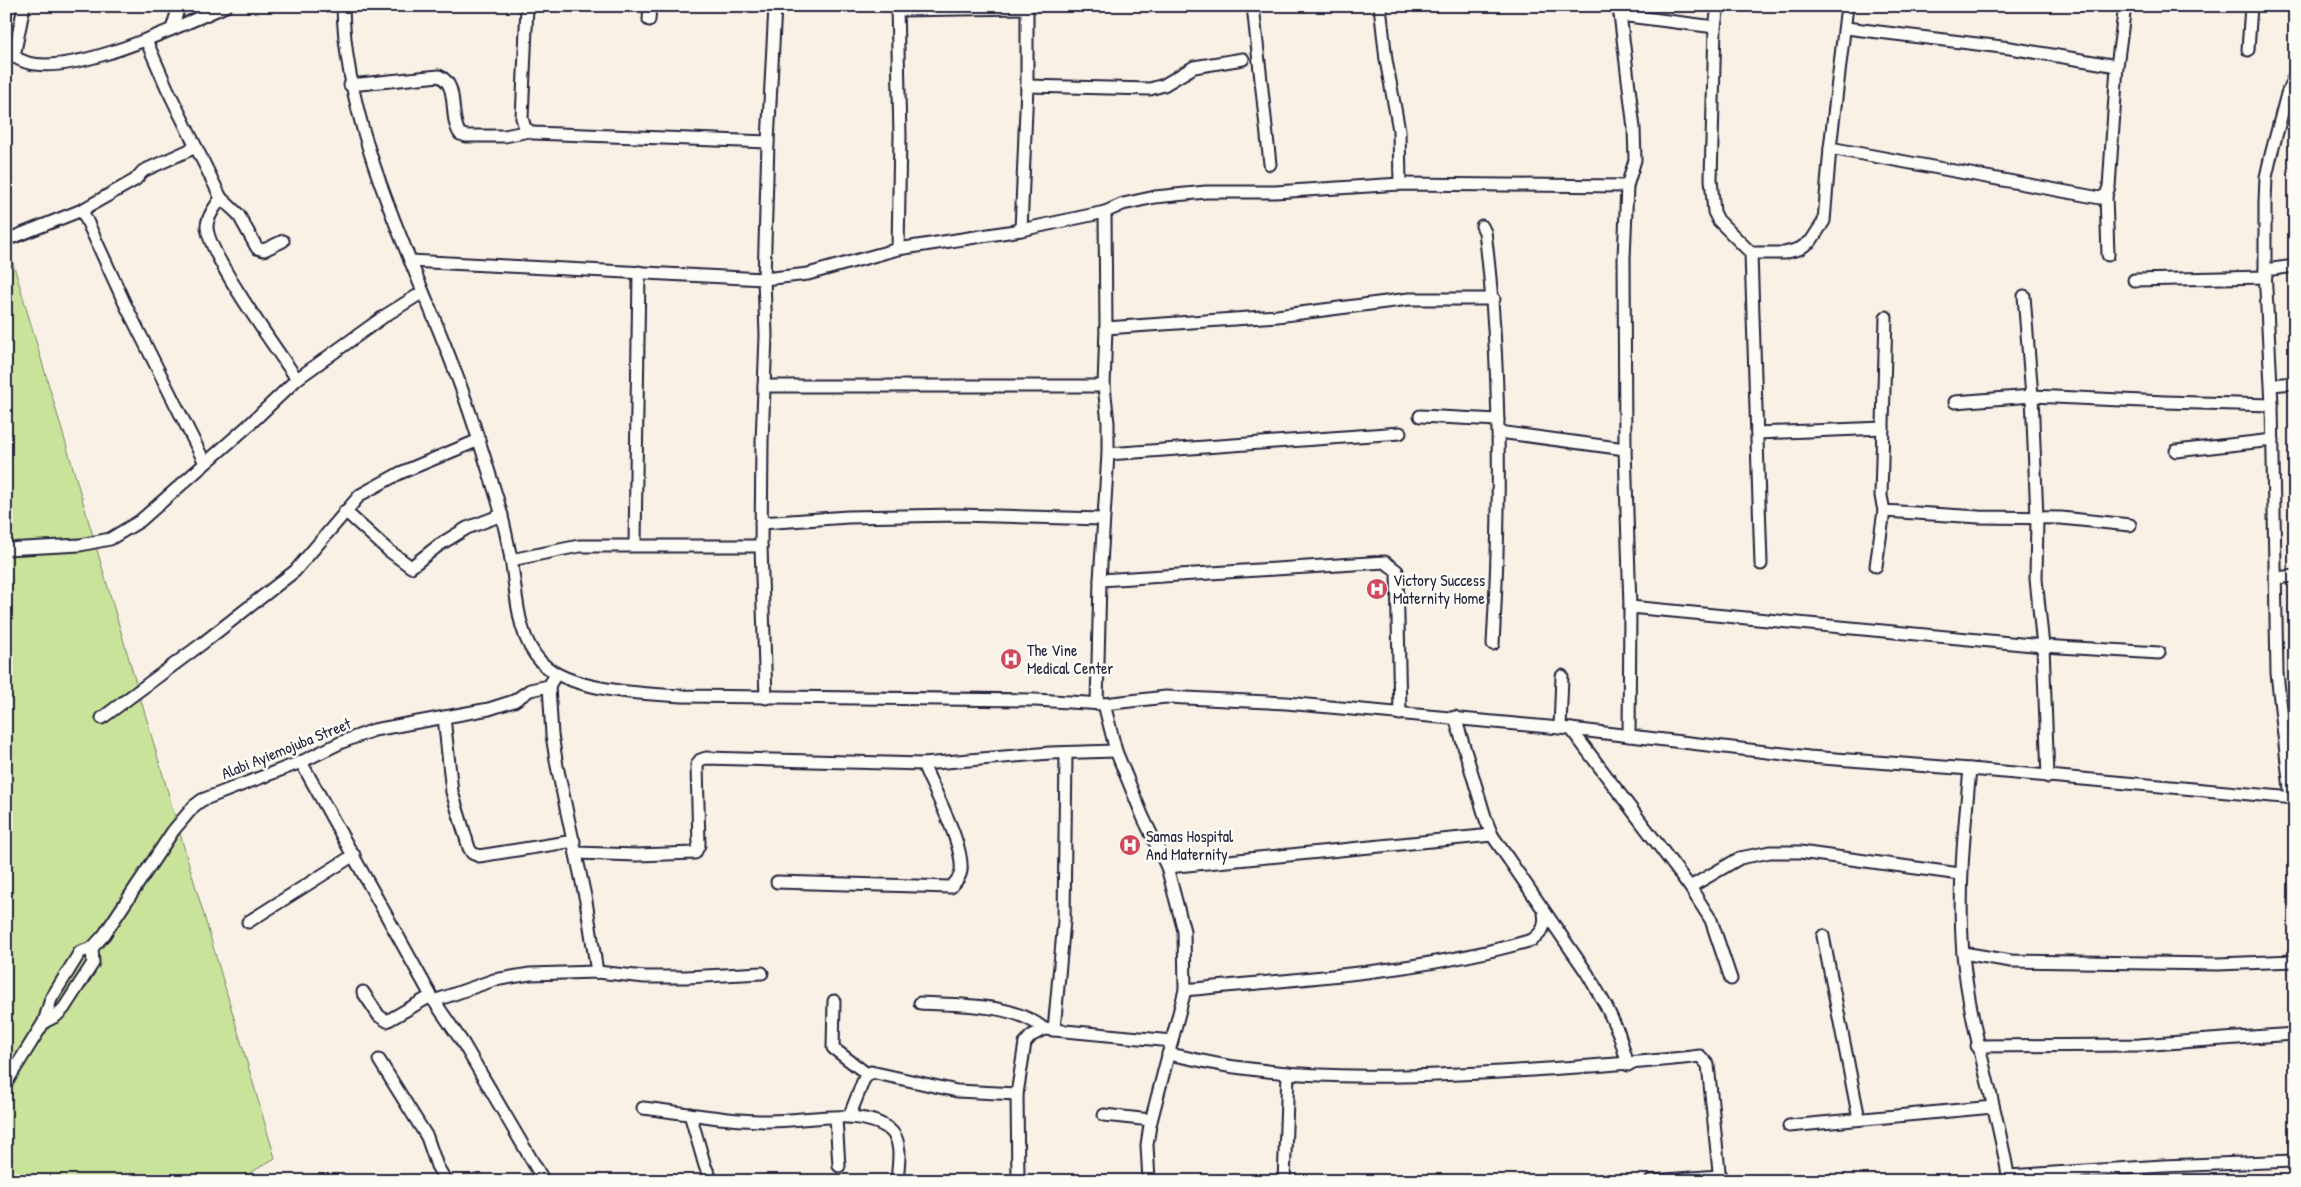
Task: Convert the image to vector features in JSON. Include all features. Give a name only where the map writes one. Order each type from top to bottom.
[{"type":"street","points":[[24,6],[14,56],[20,62],[31,64],[81,62],[146,40],[226,6]]},
{"type":"street","points":[[172,29],[179,6]]},
{"type":"street","points":[[343,6],[350,85],[375,167],[480,440],[502,516],[521,626],[530,646],[541,662],[556,674],[628,693],[766,698],[1045,700],[1100,703],[1166,697],[1286,703],[1566,729],[1809,757],[1970,769],[2293,798],[2277,673],[2272,385],[2266,273],[2266,177],[2287,94],[2295,74]]},
{"type":"street","points":[[527,6],[522,118],[529,131]]},
{"type":"street","points":[[649,20],[650,6]]},
{"type":"street","points":[[766,698],[761,546],[766,335],[764,279],[768,142],[775,6]]},
{"type":"street","points":[[1253,6],[1270,164]]},
{"type":"street","points":[[1380,6],[1386,60],[1400,142],[1400,184]]},
{"type":"street","points":[[1718,6],[1715,27],[1711,179],[1714,212],[1718,220],[1751,253],[1761,564]]},
{"type":"street","points":[[1751,253],[1784,252],[1799,249],[1811,241],[1824,221],[1830,148],[1846,28],[1847,6]]},
{"type":"street","points":[[2108,255],[2106,195],[2109,187],[2117,66],[2125,6]]},
{"type":"street","points":[[2248,50],[2251,6]]},
{"type":"street","points":[[898,250],[900,136],[897,8],[1027,7],[1027,86],[1021,230]]},
{"type":"street","points":[[1629,736],[1630,607],[1624,258],[1627,186],[1635,160],[1620,10],[1715,27]]},
{"type":"street","points":[[1846,28],[2010,48],[2117,66]]},
{"type":"street","points":[[146,40],[221,198],[238,214],[257,248],[264,250],[283,241]]},
{"type":"street","points":[[1027,86],[1150,89],[1164,85],[1194,67],[1243,59]]},
{"type":"street","points":[[350,85],[439,76],[445,79],[451,86],[454,123],[460,134],[466,136],[504,136],[529,131],[542,134],[768,142]]},
{"type":"street","points":[[14,237],[82,210],[135,180],[143,171],[196,147]]},
{"type":"street","points":[[1830,148],[2092,198],[2106,195]]},
{"type":"street","points":[[410,261],[764,279],[808,274],[898,250],[1021,230],[1106,212],[1123,204],[1155,197],[1206,192],[1275,192],[1400,184],[1627,186]]},
{"type":"street","points":[[221,198],[209,217],[207,225],[209,237],[241,296],[297,379]]},
{"type":"street","points":[[82,210],[125,304],[206,463]]},
{"type":"street","points":[[1106,212],[1104,386],[1108,423],[1108,454],[1100,580],[1100,703],[1116,751],[1143,817],[1167,866],[1184,930],[1185,990],[1151,1120],[1147,1145],[1149,1181]]},
{"type":"street","points":[[1482,226],[1485,232],[1494,299],[1499,432],[1499,544],[1493,644]]},
{"type":"street","points":[[2134,280],[2266,273],[2295,266]]},
{"type":"street","points":[[635,544],[639,272]]},
{"type":"street","points":[[6,549],[80,545],[110,539],[140,521],[297,379],[386,315],[423,292]]},
{"type":"street","points":[[2024,296],[2032,396],[2037,518],[2036,579],[2043,646],[2048,777]]},
{"type":"street","points":[[1106,328],[1277,316],[1409,299],[1494,299]]},
{"type":"street","points":[[1876,566],[1884,511],[1880,496],[1886,317]]},
{"type":"street","points":[[2272,385],[2295,383]]},
{"type":"street","points":[[764,386],[1104,386]]},
{"type":"street","points":[[1955,402],[2032,396],[2272,405]]},
{"type":"street","points":[[1420,416],[1498,420]]},
{"type":"street","points":[[1757,433],[1883,428]]},
{"type":"street","points":[[1499,432],[1626,449]]},
{"type":"street","points":[[1108,454],[1400,433]]},
{"type":"street","points":[[102,718],[203,643],[295,571],[345,510],[360,495],[400,473],[480,440]]},
{"type":"street","points":[[2176,451],[2273,440]]},
{"type":"street","points":[[345,510],[388,550],[411,567],[439,545],[467,528],[502,516]]},
{"type":"street","points":[[1884,511],[1915,514],[2070,518],[2130,525]]},
{"type":"street","points":[[761,523],[848,517],[957,515],[1103,519]]},
{"type":"street","points":[[511,560],[579,546],[635,544],[761,546]]},
{"type":"street","points":[[1100,580],[1385,562],[1397,571],[1400,714]]},
{"type":"street","points":[[2276,578],[2295,576]]},
{"type":"street","points":[[1630,607],[2043,646],[2159,653]]},
{"type":"street","points":[[556,674],[549,686],[552,735],[574,841],[597,972]]},
{"type":"street","points":[[1562,676],[1566,729],[1690,887],[1711,920],[1732,979]]},
{"type":"street","name":"Alabi Ayiemojuba Street","points":[[92,948],[104,934],[157,853],[194,806],[212,796],[301,762],[342,742],[374,730],[489,709],[514,701],[530,690],[549,686]]},
{"type":"street","points":[[444,717],[452,792],[468,848],[472,853],[480,856],[574,841]]},
{"type":"street","points":[[1455,718],[1492,835],[1587,973],[1619,1034],[1628,1065]]},
{"type":"street","points":[[576,852],[637,855],[698,852],[698,765],[700,760],[706,758],[923,764],[1116,751]]},
{"type":"street","points":[[1049,1029],[1064,921],[1066,753]]},
{"type":"street","points":[[301,762],[433,998],[463,1043],[544,1181]]},
{"type":"street","points":[[777,882],[950,887],[958,880],[961,872],[960,853],[954,832],[923,764]]},
{"type":"street","points":[[1970,769],[1960,874],[1963,954],[1977,1046],[1993,1108],[2008,1179],[2163,1166],[2295,1160]]},
{"type":"street","points":[[1167,866],[1492,835]]},
{"type":"street","points":[[1690,887],[1740,858],[1770,852],[1800,852],[1960,874]]},
{"type":"street","points":[[248,922],[354,855]]},
{"type":"street","points":[[1185,990],[1408,967],[1450,960],[1532,940],[1542,933],[1545,923],[1544,913]]},
{"type":"street","points":[[1823,936],[1859,1119]]},
{"type":"street","points":[[6,1083],[44,1022],[51,999],[80,952],[92,948],[93,963],[64,1008],[56,1016],[44,1022]]},
{"type":"street","points":[[1963,954],[2011,961],[2218,964],[2295,961]]},
{"type":"street","points":[[364,992],[379,1016],[386,1021],[433,998],[504,978],[530,974],[597,972],[645,977],[762,973]]},
{"type":"street","points":[[834,1001],[833,1048],[867,1074]]},
{"type":"street","points":[[920,1003],[980,1006],[1011,1013],[1049,1029],[1172,1041]]},
{"type":"street","points":[[1018,1181],[1017,1094],[1024,1043],[1031,1036],[1049,1029]]},
{"type":"street","points":[[1977,1046],[2139,1045],[2295,1034]]},
{"type":"street","points":[[1168,1054],[1236,1068],[1288,1073],[1333,1076],[1422,1077],[1628,1065],[1700,1056],[1708,1065],[1720,1178],[1651,1181]]},
{"type":"street","points":[[379,1060],[426,1137],[437,1166],[446,1181]]},
{"type":"street","points":[[849,1117],[867,1074],[876,1071],[957,1090],[1017,1094]]},
{"type":"street","points":[[1284,1181],[1288,1073]]},
{"type":"street","points":[[643,1108],[768,1121],[849,1117],[877,1122],[891,1131],[896,1137],[899,1150],[897,1181]]},
{"type":"street","points":[[1789,1126],[1993,1108]]},
{"type":"street","points":[[690,1114],[705,1166],[712,1181]]},
{"type":"street","points":[[1104,1115],[1151,1120]]},
{"type":"street","points":[[836,1118],[839,1166]]},
{"type":"green space","points":[[6,239],[275,1158],[237,1181],[6,1181]]},
{"type":"place","name":"Victory Success Maternity Home","points":[[1377,589]]},
{"type":"place","name":"The Vine Medical Center","points":[[1011,659]]},
{"type":"place","name":"Samas Hospital And Maternity","points":[[1130,845]]}]
